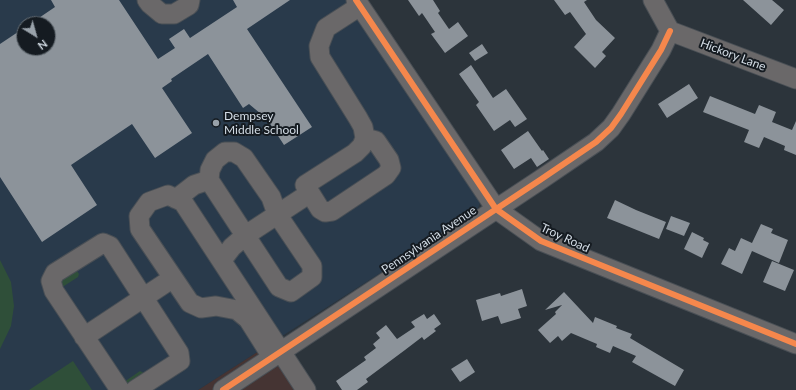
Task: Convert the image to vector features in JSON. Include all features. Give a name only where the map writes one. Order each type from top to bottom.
[{"type":"street","points":[[147,0],[162,14],[174,14],[188,5],[190,0]]},
{"type":"street","points":[[653,0],[670,31]]},
{"type":"street","points":[[358,3],[326,28],[319,46],[320,58],[363,127],[364,138],[362,146],[355,153],[305,185],[320,209],[326,212],[332,211],[386,175],[391,168],[389,160],[376,141],[364,138]]},
{"type":"street","name":"Troy Road","points":[[358,3],[496,209],[541,241],[796,344]]},
{"type":"street","name":"Hickory Lane","points":[[670,31],[796,79]]},
{"type":"street","name":"Pennsylvania Avenue","points":[[223,390],[596,142],[611,128],[621,114],[661,50],[670,31]]},
{"type":"street","points":[[225,152],[234,152],[244,158],[266,190],[277,214],[312,266],[312,277],[291,292],[279,287],[209,180],[210,170],[216,160],[225,152]]},
{"type":"street","points":[[176,199],[194,185],[209,180]]},
{"type":"street","points":[[222,260],[232,247],[246,235],[310,193]]},
{"type":"street","points":[[277,354],[222,260],[182,202],[168,195],[149,202],[139,216],[140,229],[190,304],[202,308],[216,306],[237,310],[248,319],[306,390]]},
{"type":"street","points":[[120,390],[54,291],[51,281],[54,273],[103,243],[110,246],[179,353],[180,361],[135,390]]},
{"type":"street","points":[[84,337],[173,278]]},
{"type":"shaded area","name":"Dempsey Middle School","points":[[0,0],[352,0],[482,197],[477,211],[198,390],[0,390]]},
{"type":"shaded area","points":[[268,345],[297,390],[198,390]]},
{"type":"green space","points":[[0,260],[11,282],[14,306],[11,326],[0,349]]},
{"type":"green space","points":[[75,271],[79,274],[78,277],[61,287],[59,281]]},
{"type":"green space","points":[[73,361],[92,390],[29,390]]},
{"type":"green space","points":[[140,371],[144,373],[130,387],[124,382]]},
{"type":"building","points":[[51,0],[119,0],[158,59],[175,48],[169,39],[184,29],[190,38],[237,7],[233,0],[290,0],[247,29],[312,127],[284,145],[267,119],[249,104],[243,108],[208,54],[171,79],[172,81],[162,88],[192,133],[155,158],[132,124],[71,165],[97,205],[42,242],[0,177],[0,44],[16,33],[16,56],[56,56],[56,16],[42,16],[55,7]]},
{"type":"building","points":[[408,0],[433,0],[440,11],[438,13],[449,29],[458,22],[468,36],[445,53],[431,34],[435,32],[422,13],[419,16]]},
{"type":"building","points":[[554,0],[587,0],[584,2],[596,20],[615,38],[602,52],[606,56],[595,68],[574,47],[586,34],[570,12],[565,15]]},
{"type":"building","points":[[743,0],[772,0],[784,10],[771,25]]},
{"type":"building","points":[[482,44],[488,53],[475,61],[469,53]]},
{"type":"building","points":[[471,65],[493,98],[506,89],[527,119],[515,127],[510,120],[494,131],[476,105],[479,102],[459,74]]},
{"type":"building","points":[[689,84],[698,98],[667,118],[658,104]]},
{"type":"building","points":[[710,96],[755,114],[759,105],[776,112],[772,122],[792,130],[796,121],[796,155],[784,150],[785,146],[764,137],[759,148],[744,142],[749,130],[703,112]]},
{"type":"building","points":[[528,131],[549,159],[537,167],[531,158],[514,169],[501,150]]},
{"type":"building","points":[[615,200],[666,222],[659,239],[607,218]]},
{"type":"building","points":[[671,216],[690,223],[684,236],[666,229]]},
{"type":"building","points":[[761,224],[773,229],[771,233],[788,240],[779,263],[752,251],[742,274],[721,264],[729,248],[735,251],[741,238],[752,243]]},
{"type":"building","points":[[692,232],[704,238],[703,240],[709,243],[702,258],[684,249]]},
{"type":"building","points":[[772,261],[794,270],[785,291],[763,282]]},
{"type":"building","points":[[522,289],[527,306],[518,309],[521,318],[501,324],[498,316],[482,321],[476,300],[500,293],[501,296]]},
{"type":"building","points":[[564,292],[593,323],[595,317],[617,326],[616,328],[632,334],[630,338],[684,370],[675,386],[632,362],[636,356],[613,346],[610,353],[596,347],[597,344],[571,333],[562,341],[558,336],[550,343],[538,330],[556,314],[555,312],[562,305],[545,310]]},
{"type":"building","points":[[424,314],[427,319],[434,314],[441,324],[434,329],[436,331],[424,340],[422,337],[366,379],[368,382],[357,390],[342,390],[336,381],[366,360],[364,357],[376,348],[373,344],[380,338],[376,333],[386,325],[397,339],[415,327],[411,322]]},
{"type":"building","points":[[467,359],[475,372],[460,382],[451,369]]},
{"type":"cycle path","points":[[356,0],[496,209],[541,241],[796,344]]},
{"type":"cycle path","points":[[223,390],[596,142],[611,128],[621,114],[661,50],[670,31]]},
{"type":"place","name":"Dempsey Middle School","points":[[216,123]]}]
